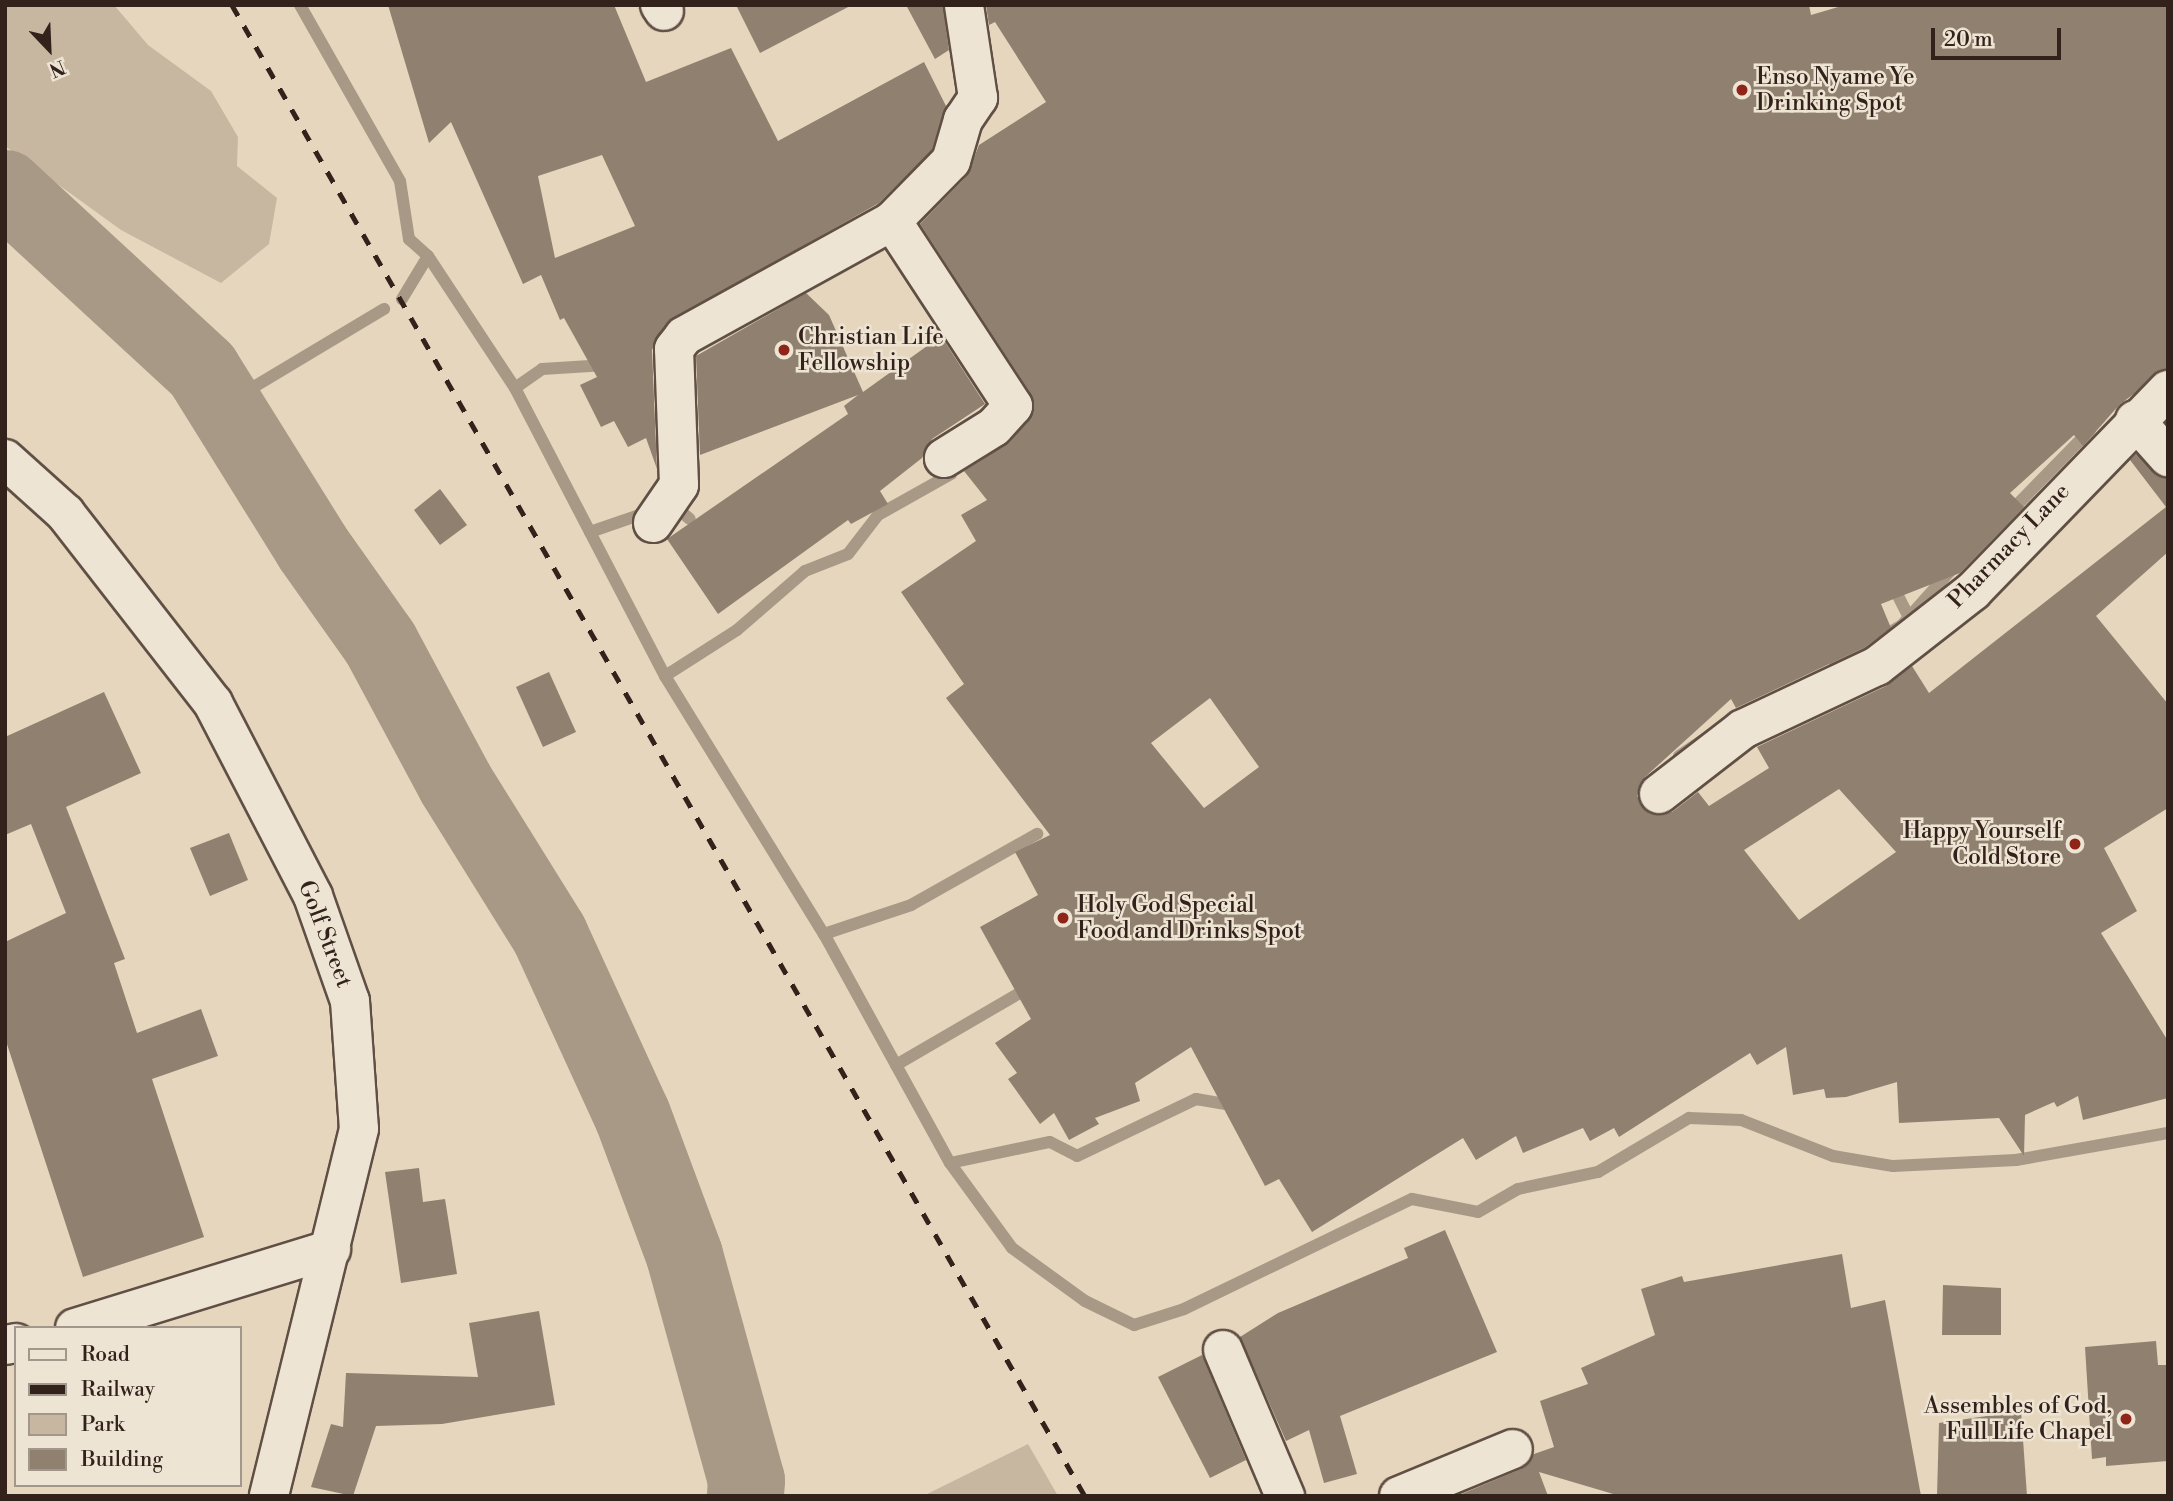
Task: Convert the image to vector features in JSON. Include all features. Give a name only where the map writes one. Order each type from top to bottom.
[{"type":"street","points":[[653,523],[680,485],[672,363],[684,336],[892,220],[951,160],[963,120],[978,98],[964,5]]},
{"type":"street","points":[[892,220],[1013,406],[995,426],[944,458]]},
{"type":"street","name":"Pharmacy Lane","points":[[1659,794],[1742,729],[1877,666],[1973,591],[2135,420],[2168,390]]},
{"type":"street","points":[[2135,420],[2168,457]]},
{"type":"street","name":"Golf Street","points":[[5,459],[65,513],[213,703],[313,896],[350,1001],[357,1068],[359,1129],[269,1496]]},
{"type":"street","points":[[81,1326],[331,1249]]},
{"type":"street","points":[[1223,1350],[1285,1496]]},
{"type":"street","points":[[1399,1496],[1513,1449]]},
{"type":"green space","points":[[5,5],[114,5],[148,45],[211,91],[238,137],[237,166],[277,198],[269,244],[221,283],[121,230],[5,146]]},
{"type":"green space","points":[[1028,1444],[1058,1496],[923,1496]]},
{"type":"building","points":[[388,5],[614,5],[646,82],[731,48],[778,141],[924,62],[946,106],[932,150],[879,203],[667,323],[652,350],[657,469],[646,438],[628,447],[614,421],[601,427],[580,385],[597,377],[564,318],[560,320],[541,275],[523,284],[451,122],[429,143]],"holes":[[[602,155],[635,226],[555,258],[538,176]]]},
{"type":"building","points":[[736,5],[852,5],[760,53]]},
{"type":"building","points":[[906,5],[943,5],[949,50],[935,59]]},
{"type":"building","points":[[986,5],[1809,5],[1811,15],[1845,5],[2168,5],[2168,369],[2120,404],[2083,446],[2074,435],[2010,493],[2024,507],[1960,573],[1881,604],[1891,628],[1865,647],[1736,708],[1731,699],[1645,777],[1637,796],[1651,814],[1672,812],[1698,792],[1709,806],[1769,768],[1757,747],[1886,686],[1912,666],[1929,693],[2166,507],[2130,460],[2136,454],[2168,478],[2168,552],[2096,616],[2168,704],[2168,808],[2104,848],[2137,911],[2101,933],[2168,1041],[2168,1098],[2083,1120],[2078,1096],[2057,1107],[2054,1102],[2025,1115],[2024,1156],[1999,1118],[1899,1123],[1897,1082],[1846,1097],[1826,1098],[1824,1089],[1793,1095],[1786,1047],[1757,1065],[1750,1053],[1619,1137],[1614,1128],[1590,1141],[1583,1128],[1523,1153],[1516,1136],[1476,1160],[1463,1138],[1312,1232],[1279,1179],[1265,1186],[1191,1047],[1135,1083],[1140,1101],[1095,1118],[1099,1124],[1069,1140],[1054,1113],[1040,1124],[1008,1079],[1017,1073],[995,1043],[1031,1019],[980,927],[1038,895],[1015,852],[1050,835],[946,698],[964,684],[901,592],[976,541],[961,515],[987,500],[964,471],[1010,442],[1034,412],[1031,394],[920,224],[967,176],[979,145],[1046,102],[995,22],[989,25]],"holes":[[[1210,698],[1259,767],[1204,808],[1151,743]],[[1839,789],[1896,852],[1799,920],[1744,850]]]},
{"type":"building","points":[[806,293],[829,315],[863,392],[941,336],[985,404],[932,439],[922,458],[880,491],[888,504],[851,524],[848,520],[718,614],[667,539],[848,414],[844,406],[858,395],[700,455],[696,356]]},
{"type":"building","points":[[440,489],[467,525],[440,545],[414,510]]},
{"type":"building","points":[[549,672],[576,732],[543,747],[516,687]]},
{"type":"building","points":[[104,692],[141,773],[66,807],[125,959],[114,963],[137,1033],[201,1009],[218,1056],[152,1079],[204,1237],[83,1277],[5,1038],[5,942],[66,913],[31,824],[5,835],[5,737]]},
{"type":"building","points":[[229,833],[248,880],[210,896],[190,848]]},
{"type":"building","points":[[419,1168],[423,1202],[445,1199],[457,1274],[401,1283],[385,1172]]},
{"type":"building","points":[[1445,1230],[1497,1352],[1340,1416],[1357,1474],[1324,1483],[1309,1430],[1286,1441],[1240,1337],[1278,1313],[1408,1258],[1404,1248]]},
{"type":"building","points":[[1842,1254],[1851,1308],[1885,1300],[1921,1496],[1620,1496],[1539,1472],[1548,1496],[1457,1496],[1521,1469],[1534,1454],[1554,1447],[1540,1401],[1588,1384],[1581,1368],[1655,1335],[1641,1289],[1682,1276],[1684,1282]]},
{"type":"building","points":[[1943,1285],[2001,1288],[2001,1335],[1942,1335]]},
{"type":"building","points":[[539,1311],[555,1405],[442,1424],[376,1426],[353,1496],[311,1487],[331,1424],[343,1427],[346,1373],[478,1377],[469,1323]]},
{"type":"building","name":"Assembles of God, Full Life Chapel","points":[[2156,1341],[2158,1365],[2168,1365],[2168,1461],[2106,1466],[2106,1457],[2092,1459],[2085,1347]]},
{"type":"building","points":[[1202,1355],[1246,1460],[1210,1478],[1158,1377]]},
{"type":"building","points":[[2021,1411],[2027,1496],[1937,1496],[1939,1423]]},
{"type":"waterway","points":[[300,5],[400,181],[409,239],[428,256],[515,388],[665,676],[824,934],[950,1163],[1012,1248],[1085,1301],[1134,1325],[1184,1309],[1412,1199],[1478,1212],[1518,1189],[1598,1172],[1689,1118],[1741,1120],[1833,1156],[1893,1166],[2016,1160],[2168,1133]]},
{"type":"waterway","points":[[5,188],[202,370],[312,547],[380,643],[455,783],[549,934],[632,1115],[684,1255],[746,1480],[745,1496]]},
{"type":"waterway","points":[[402,299],[428,256]]},
{"type":"waterway","points":[[202,370],[252,388],[384,309]]},
{"type":"waterway","points":[[515,388],[542,369],[606,365]]},
{"type":"waterway","points":[[2007,515],[2090,430]]},
{"type":"waterway","points":[[665,676],[737,630],[805,571],[848,554],[878,515],[951,474]]},
{"type":"waterway","points":[[672,504],[690,519]]},
{"type":"waterway","points":[[590,532],[648,512]]},
{"type":"waterway","points":[[1835,665],[1902,625],[1952,569]]},
{"type":"waterway","points":[[1892,584],[1908,615]]},
{"type":"waterway","points":[[1679,756],[1712,734]]},
{"type":"waterway","points":[[824,934],[911,905],[1037,834]]},
{"type":"waterway","points":[[896,1065],[1032,986]]},
{"type":"waterway","points":[[950,1163],[1050,1142],[1077,1156],[1196,1099],[1237,1106]]},
{"type":"railway","points":[[232,5],[1085,1496]]},
{"type":"place","name":"Enso Nyame Ye Drinking Spot","points":[[1742,90]]},
{"type":"place","name":"Christian Life Fellowship","points":[[784,350]]},
{"type":"place","name":"Happy Yourself Cold Store","points":[[2075,844]]},
{"type":"place","name":"Holy God Special Food and Drinks Spot","points":[[1063,918]]},
{"type":"place","name":"Assembles of God, Full Life Chapel","points":[[2126,1419]]}]
